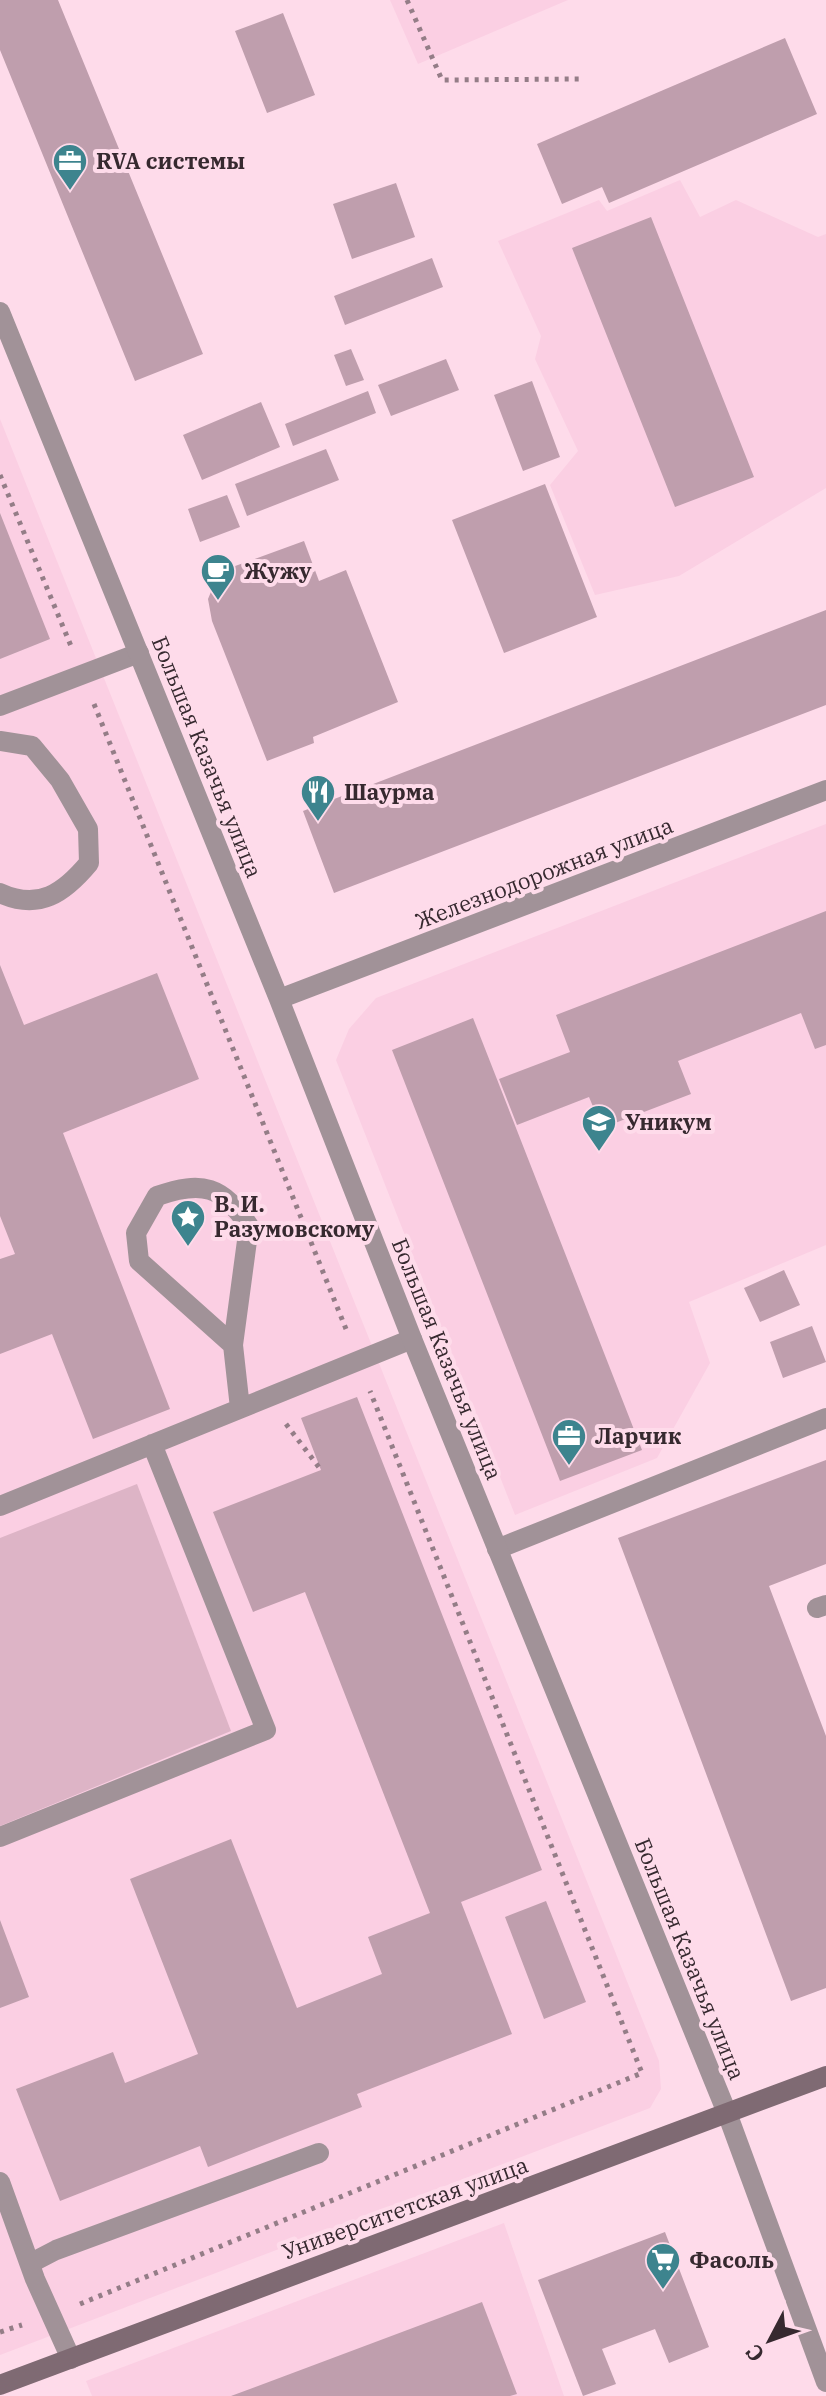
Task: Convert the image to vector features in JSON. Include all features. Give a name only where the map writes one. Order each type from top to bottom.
[{"type":"main road","name":"Университетская улица","points":[[0,2385],[826,2076]]},
{"type":"street","name":"Большая Казачья улица","points":[[0,312],[727,2113],[826,2382]]},
{"type":"street","points":[[0,706],[139,653]]},
{"type":"street","points":[[0,741],[32,746],[60,780],[88,829],[89,863],[69,887],[41,899],[13,899],[0,893]]},
{"type":"street","name":"Железнодорожная улица","points":[[279,999],[826,790]]},
{"type":"street","points":[[233,1345],[139,1261],[136,1233],[157,1196],[183,1187],[211,1188],[235,1205],[249,1226],[233,1345],[240,1408]]},
{"type":"street","points":[[0,1506],[412,1339]]},
{"type":"street","points":[[497,1549],[826,1418]]},
{"type":"street","points":[[0,1837],[266,1730],[152,1444]]},
{"type":"street","points":[[31,2263],[56,2250],[319,2153]]},
{"type":"street","points":[[0,2182],[35,2279],[71,2359]]},
{"type":"path","points":[[407,0],[442,80],[582,79]]},
{"type":"path","points":[[0,475],[642,2073],[51,2314]]},
{"type":"path","points":[[266,1397],[321,1470]]},
{"type":"shaded area","points":[[390,0],[568,0],[418,64]]},
{"type":"shaded area","points":[[680,180],[700,217],[736,200],[818,237],[826,234],[826,488],[679,576],[595,595],[550,485],[578,451],[535,359],[541,336],[498,241],[599,200],[607,211]]},
{"type":"shaded area","points":[[0,419],[659,2061],[661,2089],[650,2108],[0,2355]]},
{"type":"shaded area","name":"Уникум","points":[[826,824],[826,1245],[689,1302],[710,1363],[657,1458],[515,1515],[336,1060],[349,1029],[376,998]]},
{"type":"shaded area","points":[[137,1484],[231,1731],[0,1826],[0,1538]]},
{"type":"shaded area","points":[[504,2223],[564,2396],[92,2396],[86,2381]]},
{"type":"building","points":[[0,0],[58,0],[203,354],[135,381],[0,50]]},
{"type":"building","points":[[283,13],[315,95],[267,113],[235,31]]},
{"type":"building","points":[[785,38],[817,114],[609,203],[602,187],[562,204],[537,144]]},
{"type":"building","points":[[396,183],[415,237],[352,259],[333,204]]},
{"type":"building","points":[[651,217],[754,477],[675,507],[572,248]]},
{"type":"building","points":[[432,258],[443,287],[345,325],[334,296]]},
{"type":"building","points":[[351,349],[364,380],[346,386],[334,355]]},
{"type":"building","points":[[446,359],[459,390],[391,416],[378,385]]},
{"type":"building","points":[[532,381],[560,457],[523,471],[494,395]]},
{"type":"building","points":[[368,391],[376,413],[293,446],[285,424]]},
{"type":"building","points":[[261,402],[280,447],[202,480],[183,435]]},
{"type":"building","points":[[326,449],[339,480],[247,516],[235,484]]},
{"type":"building","points":[[545,484],[597,617],[504,653],[452,520]]},
{"type":"building","points":[[227,495],[240,527],[200,542],[188,509]]},
{"type":"building","points":[[0,513],[50,639],[0,659]]},
{"type":"building","points":[[304,541],[319,581],[346,570],[398,702],[313,737],[314,743],[267,761],[212,621],[208,599],[224,570]]},
{"type":"building","points":[[826,610],[826,705],[334,893],[303,811]]},
{"type":"building","points":[[826,911],[826,1045],[815,1049],[801,1013],[678,1061],[691,1094],[602,1128],[589,1097],[517,1125],[499,1079],[570,1052],[556,1015]]},
{"type":"building","points":[[0,965],[24,1025],[157,973],[199,1079],[63,1133],[170,1409],[93,1439],[52,1334],[0,1354],[0,1259],[15,1254],[0,1216]]},
{"type":"building","points":[[473,1018],[642,1450],[560,1481],[392,1050]]},
{"type":"building","points":[[784,1270],[800,1305],[760,1322],[744,1288]]},
{"type":"building","points":[[812,1326],[826,1362],[783,1378],[770,1342]]},
{"type":"building","points":[[357,1397],[542,1870],[461,1902],[512,2034],[357,2094],[362,2107],[208,2167],[200,2146],[60,2201],[16,2089],[113,2052],[125,2083],[198,2054],[130,1879],[231,1839],[297,2008],[382,1974],[368,1937],[430,1913],[305,1592],[253,1612],[213,1512],[321,1470],[301,1418]]},
{"type":"building","points":[[826,1460],[826,1564],[769,1586],[826,1736],[826,1988],[791,2001],[618,1538]]},
{"type":"building","points":[[546,1901],[586,2002],[544,2019],[505,1917]]},
{"type":"building","points":[[0,1920],[29,1997],[0,2008]]},
{"type":"building","points":[[665,2232],[709,2347],[669,2363],[655,2329],[602,2349],[616,2384],[583,2396],[538,2280]]},
{"type":"building","points":[[482,2302],[517,2394],[231,2396]]},
{"type":"place","name":"RVA системы","points":[[70,192]]},
{"type":"place","name":"Жужу","points":[[218,602]]},
{"type":"place","name":"Шаурма","points":[[318,823]]},
{"type":"place","name":"Уникум","points":[[599,1153]]},
{"type":"place","name":"В. И. Разумовскому","points":[[188,1248]]},
{"type":"place","name":"Ларчик","points":[[569,1467]]},
{"type":"place","name":"Фасоль","points":[[663,2291]]}]
